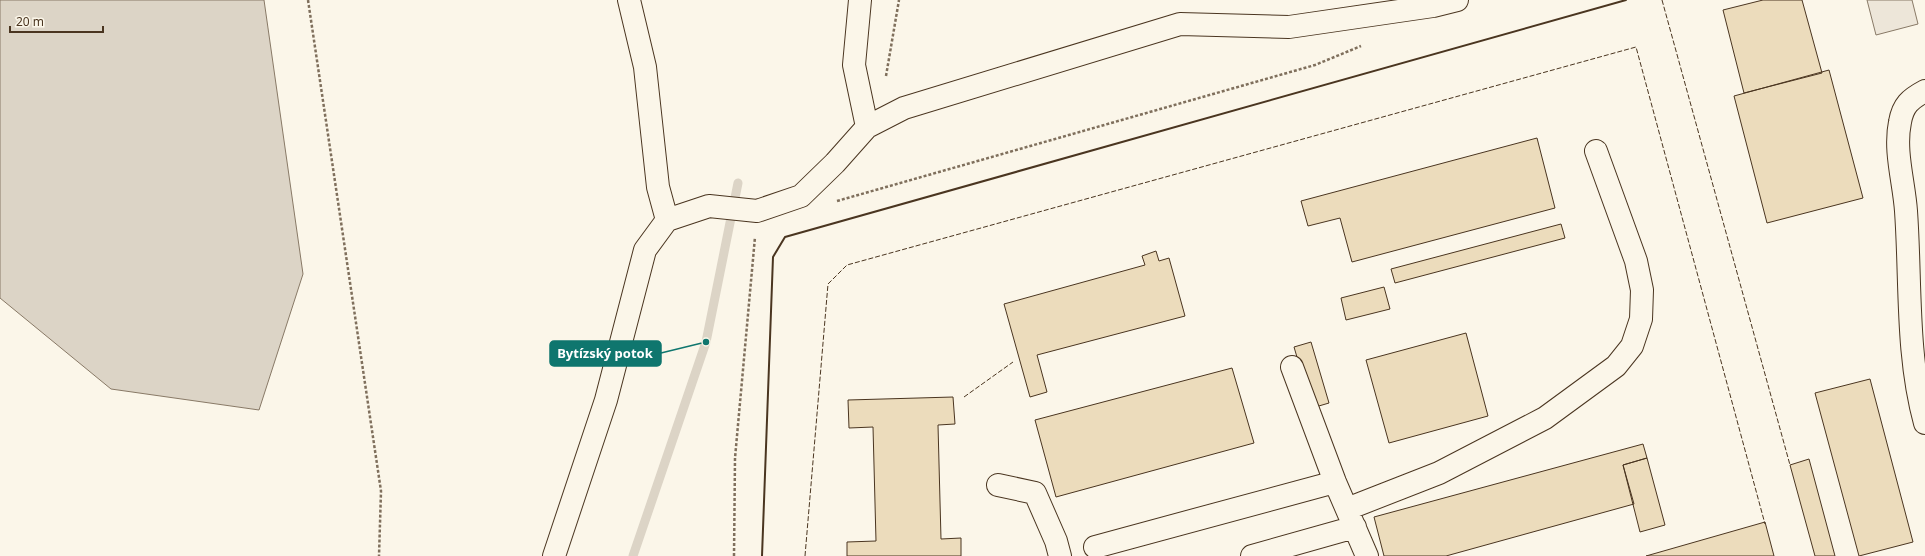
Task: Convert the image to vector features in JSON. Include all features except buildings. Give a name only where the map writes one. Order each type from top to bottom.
[{"type":"lane","points":[[629,0],[645,67],[658,187],[667,220]]},
{"type":"lane","points":[[860,0],[854,65],[867,127]]},
{"type":"lane","points":[[554,556],[606,400],[645,250],[667,220],[709,206],[757,211],[801,196],[835,163],[867,127],[904,108],[1180,24],[1289,26],[1433,6],[1457,0]]},
{"type":"lane","points":[[1925,91],[1905,105],[1900,123],[1898,143],[1906,210],[1913,367],[1919,401],[1925,423]]},
{"type":"lane","points":[[1252,556],[1351,518],[1545,418],[1616,366],[1632,346],[1641,319],[1642,290],[1636,261],[1596,151]]},
{"type":"lane","points":[[1292,367],[1335,482],[1367,556]]},
{"type":"lane","points":[[1094,547],[1335,482]]},
{"type":"lane","points":[[998,485],[1035,494],[1056,540],[1060,556]]},
{"type":"path","points":[[308,0],[381,491],[379,556]]},
{"type":"path","points":[[886,80],[899,0]]},
{"type":"path","points":[[801,196],[830,203],[1315,65],[1365,44]]},
{"type":"path","points":[[734,556],[735,458],[757,211]]},
{"type":"shaded area","points":[[0,0],[264,0],[303,274],[259,410],[111,389],[0,298]]},
{"type":"shaded area","points":[[1867,0],[1912,0],[1918,24],[1876,35]]},
{"type":"waterway","points":[[633,556],[706,342],[738,183]]},
{"type":"fence","points":[[1662,0],[1790,465]]},
{"type":"fence","points":[[805,556],[828,284],[847,265],[1636,47],[1765,524]]},
{"type":"fence","points":[[964,397],[1013,362]]},
{"type":"wall","points":[[762,556],[773,257],[785,237],[1626,0]]},
{"type":"place","name":"Bytízský potok","points":[[706,342]]}]
